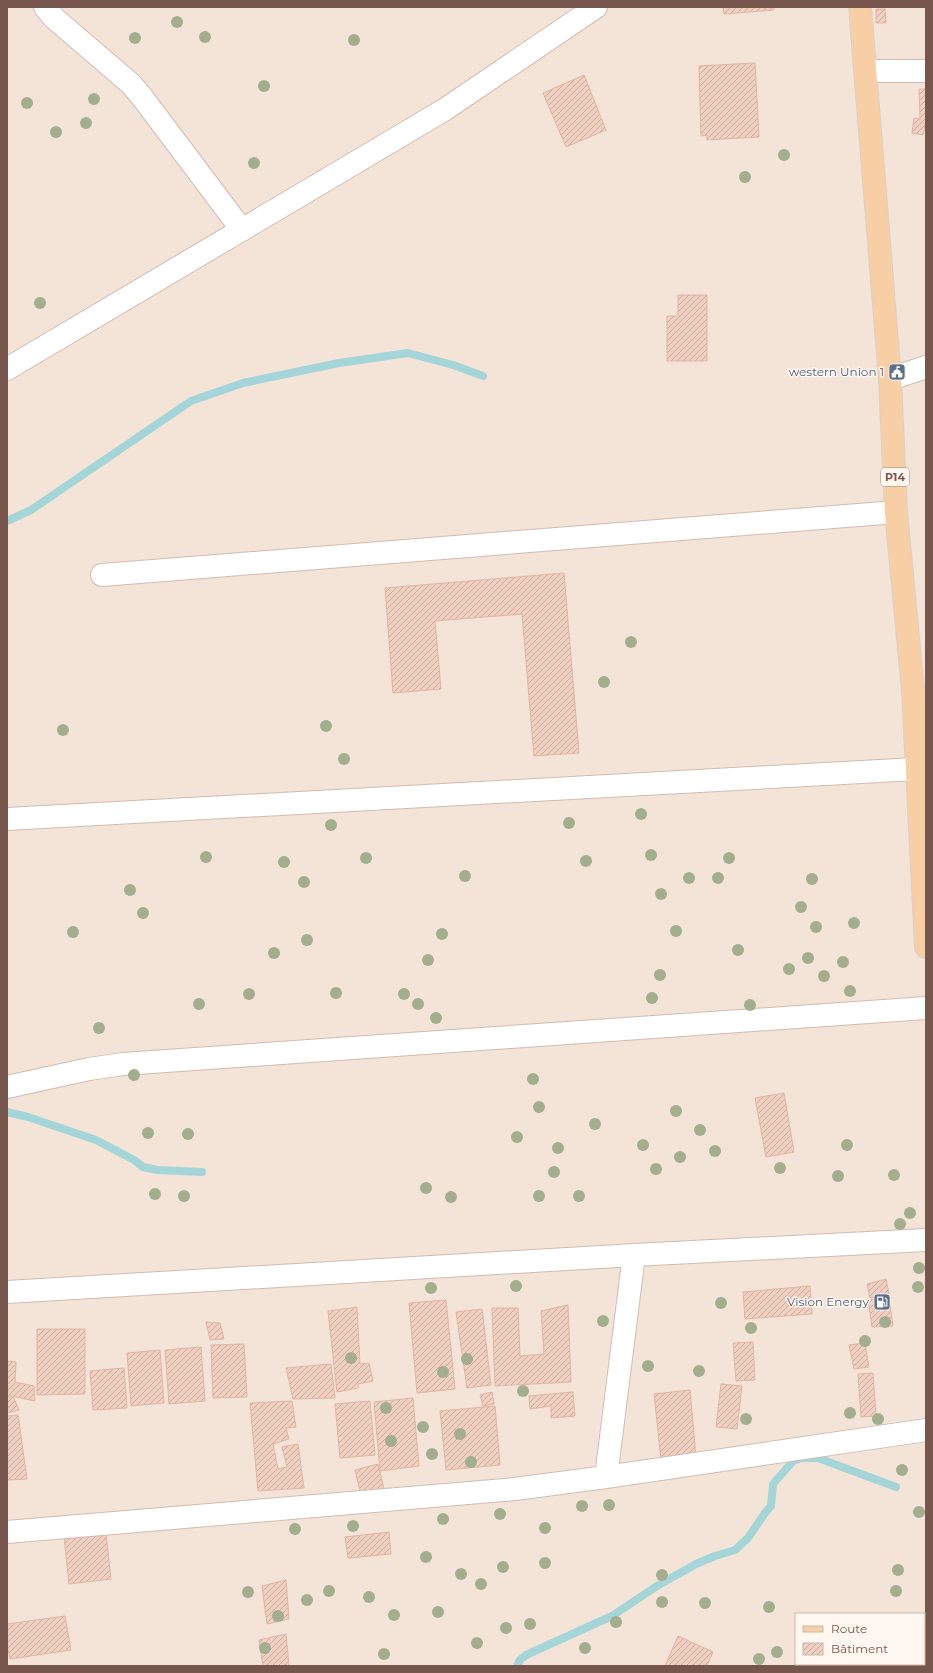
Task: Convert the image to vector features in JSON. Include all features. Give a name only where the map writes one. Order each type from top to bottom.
[{"type":"main road","name":"P14","points":[[860,7],[890,379],[896,512],[919,688],[916,769],[926,947]]},
{"type":"street","points":[[45,7],[54,18],[131,84],[242,230]]},
{"type":"street","points":[[7,369],[444,110],[596,7]]},
{"type":"street","points":[[866,71],[926,71]]},
{"type":"street","points":[[890,379],[926,367]]},
{"type":"street","points":[[102,575],[896,512]]},
{"type":"street","points":[[7,819],[916,769]]},
{"type":"street","points":[[7,1087],[89,1069],[123,1064],[926,1008]]},
{"type":"street","points":[[7,1292],[634,1255],[926,1240]]},
{"type":"street","points":[[606,1477],[634,1255]]},
{"type":"street","points":[[7,1532],[516,1489],[926,1430]]},
{"type":"shaded area","points":[[7,7],[926,7],[926,1666],[7,1666]]},
{"type":"building","points":[[723,7],[774,7],[774,10],[724,14]]},
{"type":"building","points":[[876,9],[885,9],[886,23],[876,23]]},
{"type":"building","points":[[755,63],[759,137],[707,140],[707,135],[701,136],[699,66]]},
{"type":"building","points":[[584,75],[606,130],[566,147],[543,93]]},
{"type":"building","points":[[919,89],[926,89],[926,120],[923,135],[912,133],[914,118],[920,119]]},
{"type":"building","points":[[678,295],[707,295],[707,361],[667,361],[667,316],[678,316]]},
{"type":"building","points":[[564,573],[579,753],[534,756],[522,614],[435,621],[441,689],[393,693],[385,588]]},
{"type":"building","points":[[784,1093],[794,1152],[766,1157],[755,1098]]},
{"type":"building","points":[[886,1279],[889,1294],[870,1298],[867,1284]]},
{"type":"building","points":[[810,1286],[812,1314],[745,1319],[743,1292]]},
{"type":"building","points":[[889,1297],[893,1326],[872,1327],[868,1300]]},
{"type":"building","points":[[446,1300],[455,1389],[417,1393],[409,1303]]},
{"type":"building","points":[[568,1305],[571,1382],[495,1386],[492,1308],[518,1308],[520,1356],[544,1354],[541,1311]]},
{"type":"building","points":[[357,1307],[360,1364],[369,1363],[373,1381],[358,1384],[358,1388],[337,1392],[328,1311]]},
{"type":"building","points":[[482,1309],[491,1385],[467,1388],[456,1312]]},
{"type":"building","points":[[206,1322],[220,1323],[224,1339],[210,1340]]},
{"type":"building","points":[[37,1329],[85,1329],[85,1394],[37,1395]]},
{"type":"building","points":[[753,1342],[755,1380],[736,1381],[733,1343]]},
{"type":"building","points":[[865,1343],[869,1367],[854,1369],[849,1345]]},
{"type":"building","points":[[244,1344],[247,1397],[213,1398],[211,1345]]},
{"type":"building","points":[[201,1347],[205,1401],[169,1404],[165,1350]]},
{"type":"building","points":[[160,1350],[164,1403],[131,1406],[127,1353]]},
{"type":"building","points":[[7,1361],[16,1362],[15,1382],[34,1386],[35,1401],[7,1395]]},
{"type":"building","points":[[331,1364],[335,1398],[293,1399],[286,1368]]},
{"type":"building","points":[[124,1368],[127,1408],[93,1410],[90,1371]]},
{"type":"building","points":[[873,1373],[876,1416],[861,1417],[858,1374]]},
{"type":"building","points":[[721,1384],[742,1386],[737,1429],[716,1427]]},
{"type":"building","points":[[690,1390],[696,1457],[661,1460],[654,1394]]},
{"type":"building","points":[[492,1392],[494,1404],[483,1406],[480,1395]]},
{"type":"building","points":[[573,1392],[575,1416],[551,1418],[551,1406],[530,1409],[529,1396]]},
{"type":"building","points":[[7,1396],[14,1398],[19,1410],[7,1413]]},
{"type":"building","points":[[413,1398],[419,1466],[380,1471],[374,1402]]},
{"type":"building","points":[[292,1401],[296,1427],[286,1428],[289,1439],[273,1444],[278,1469],[287,1467],[282,1447],[298,1444],[304,1488],[258,1491],[250,1403]]},
{"type":"building","points":[[370,1401],[375,1455],[340,1458],[335,1404]]},
{"type":"building","points":[[495,1406],[500,1465],[446,1470],[440,1411]]},
{"type":"building","points":[[18,1415],[27,1479],[7,1480],[7,1416]]},
{"type":"building","points":[[378,1464],[384,1489],[361,1495],[355,1470]]},
{"type":"building","points":[[389,1532],[391,1554],[348,1558],[345,1537]]},
{"type":"building","points":[[106,1534],[111,1579],[69,1584],[64,1537]]},
{"type":"building","points":[[286,1580],[289,1619],[267,1624],[262,1586]]},
{"type":"building","points":[[65,1616],[71,1650],[10,1659],[7,1644],[7,1624]]},
{"type":"building","points":[[286,1634],[289,1666],[263,1666],[259,1640]]},
{"type":"building","points":[[678,1636],[713,1652],[707,1666],[665,1666]]},
{"type":"waterway","points":[[7,521],[31,510],[191,401],[243,383],[339,363],[408,353],[453,365],[483,376]]},
{"type":"waterway","points":[[7,1112],[28,1117],[96,1140],[134,1160],[143,1167],[157,1170],[202,1172]]},
{"type":"waterway","points":[[517,1666],[520,1660],[526,1655],[612,1616],[657,1586],[696,1564],[735,1550],[748,1538],[771,1506],[773,1484],[793,1461],[801,1458],[818,1458],[896,1487]]},
{"type":"place","name":"western Union 1","points":[[897,372]]},
{"type":"place","name":"Vision Energy","points":[[882,1302]]}]
